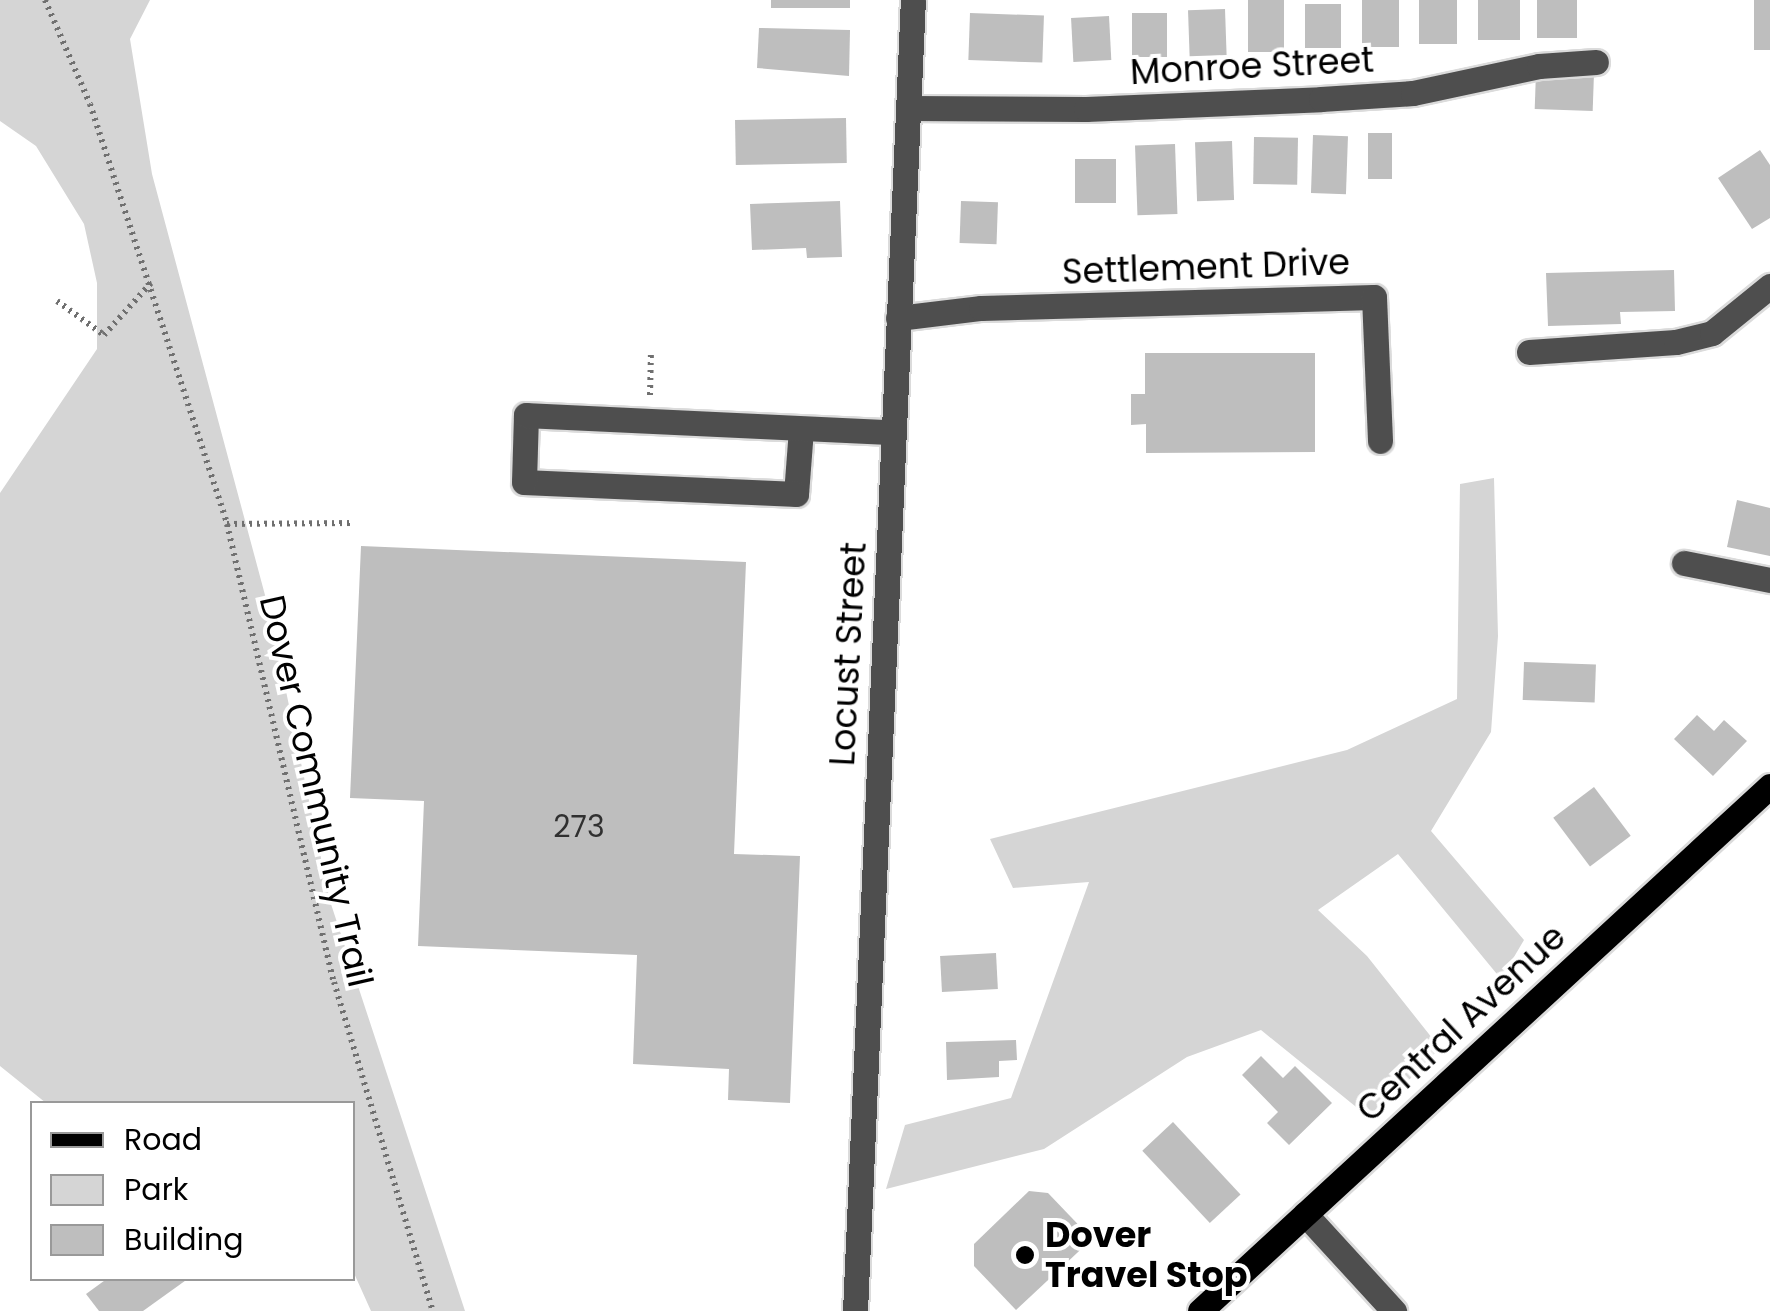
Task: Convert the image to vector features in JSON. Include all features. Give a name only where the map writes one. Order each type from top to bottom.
[{"type":"main road","name":"Central Avenue","points":[[1200,1311],[1770,786]]},
{"type":"street","name":"Locust Street","points":[[855,1311],[912,0]]},
{"type":"street","name":"Monroe Street","points":[[908,108],[1086,109],[1358,97],[1596,62]]},
{"type":"street","points":[[1529,352],[1676,342],[1712,333],[1770,286]]},
{"type":"street","name":"Settlement Drive","points":[[898,318],[981,308],[1374,297],[1380,440]]},
{"type":"street","points":[[801,429],[796,494],[524,482],[526,415],[893,432]]},
{"type":"street","points":[[1684,564],[1770,580]]},
{"type":"street","points":[[1305,1214],[1394,1311]]},
{"type":"path","name":"Dover Community Trail","points":[[44,0],[90,104],[227,524],[334,982],[433,1311]]},
{"type":"path","points":[[57,301],[104,335],[151,283]]},
{"type":"path","points":[[648,421],[651,351]]},
{"type":"path","points":[[227,524],[354,523]]},
{"type":"green space","points":[[0,0],[150,0],[130,39],[152,174],[269,610],[330,901],[465,1311],[371,1311],[355,1275],[355,1101],[44,1101],[0,1066],[0,493],[97,349],[97,283],[84,224],[36,146],[0,121]]},
{"type":"green space","points":[[1494,478],[1498,636],[1491,732],[1431,831],[1524,940],[1501,979],[1398,854],[1318,910],[1367,956],[1440,1048],[1371,1119],[1261,1030],[1187,1057],[1044,1149],[886,1189],[905,1125],[1011,1098],[1089,882],[1013,888],[990,839],[1347,750],[1457,699],[1460,484]]},
{"type":"building","points":[[771,0],[850,0],[850,8],[771,8]]},
{"type":"building","points":[[1248,0],[1284,0],[1284,52],[1248,52]]},
{"type":"building","points":[[1362,0],[1399,0],[1399,47],[1362,47]]},
{"type":"building","points":[[1419,0],[1457,0],[1457,44],[1419,44]]},
{"type":"building","points":[[1478,0],[1520,0],[1520,40],[1478,40]]},
{"type":"building","points":[[1537,0],[1577,0],[1577,38],[1537,38]]},
{"type":"building","points":[[1754,0],[1770,0],[1770,50],[1754,50]]},
{"type":"building","points":[[1305,4],[1341,4],[1341,48],[1305,48]]},
{"type":"building","points":[[1225,9],[1227,55],[1190,56],[1188,10]]},
{"type":"building","points":[[970,13],[1044,16],[1042,63],[968,60]]},
{"type":"building","points":[[1132,13],[1167,13],[1167,57],[1132,57]]},
{"type":"building","points":[[1109,16],[1111,60],[1073,62],[1071,18]]},
{"type":"building","points":[[759,28],[850,30],[849,76],[757,68]]},
{"type":"building","points":[[1536,72],[1594,74],[1593,111],[1535,109]]},
{"type":"building","points":[[846,118],[847,163],[736,165],[735,120]]},
{"type":"building","points":[[1368,133],[1392,133],[1392,179],[1368,179]]},
{"type":"building","points":[[1313,135],[1348,136],[1346,194],[1311,193]]},
{"type":"building","points":[[1254,137],[1298,138],[1297,185],[1253,184]]},
{"type":"building","points":[[1232,141],[1234,200],[1197,201],[1195,142]]},
{"type":"building","points":[[1175,144],[1177,214],[1137,215],[1135,145]]},
{"type":"building","points":[[1760,150],[1770,165],[1770,218],[1752,229],[1718,178]]},
{"type":"building","points":[[1075,159],[1116,159],[1116,203],[1075,203]]},
{"type":"building","points":[[840,201],[842,257],[807,258],[806,248],[752,250],[750,204]]},
{"type":"building","points":[[961,201],[998,202],[997,244],[960,243]]},
{"type":"building","points":[[1674,270],[1675,311],[1620,312],[1621,324],[1548,326],[1546,273]]},
{"type":"building","points":[[1145,353],[1315,353],[1315,452],[1146,453],[1146,424],[1131,425],[1131,394],[1145,394]]},
{"type":"building","points":[[1737,500],[1770,508],[1770,556],[1727,547]]},
{"type":"building","points":[[361,546],[746,562],[734,854],[800,856],[790,1103],[728,1100],[729,1069],[633,1064],[637,955],[418,946],[424,801],[350,798]]},
{"type":"building","points":[[1524,662],[1596,665],[1595,702],[1523,700]]},
{"type":"building","points":[[1697,715],[1714,731],[1724,720],[1747,741],[1713,776],[1674,739]]},
{"type":"building","points":[[1594,787],[1631,836],[1590,866],[1553,818]]},
{"type":"building","points":[[996,953],[998,989],[942,992],[940,956]]},
{"type":"building","points":[[1016,1040],[1017,1060],[999,1061],[999,1077],[947,1080],[946,1042]]},
{"type":"building","points":[[1261,1056],[1283,1078],[1295,1066],[1332,1103],[1289,1145],[1267,1123],[1278,1112],[1242,1075]]},
{"type":"building","points":[[1173,1122],[1241,1194],[1210,1223],[1142,1151]]},
{"type":"building","name":"Dover Travel Stop","points":[[1029,1191],[1048,1193],[1092,1239],[1016,1310],[974,1266],[974,1244]]},
{"type":"building","points":[[104,1281],[185,1281],[143,1311],[99,1311],[86,1294]]},
{"type":"place","name":"Dover Travel Stop","points":[[1025,1255]]}]
